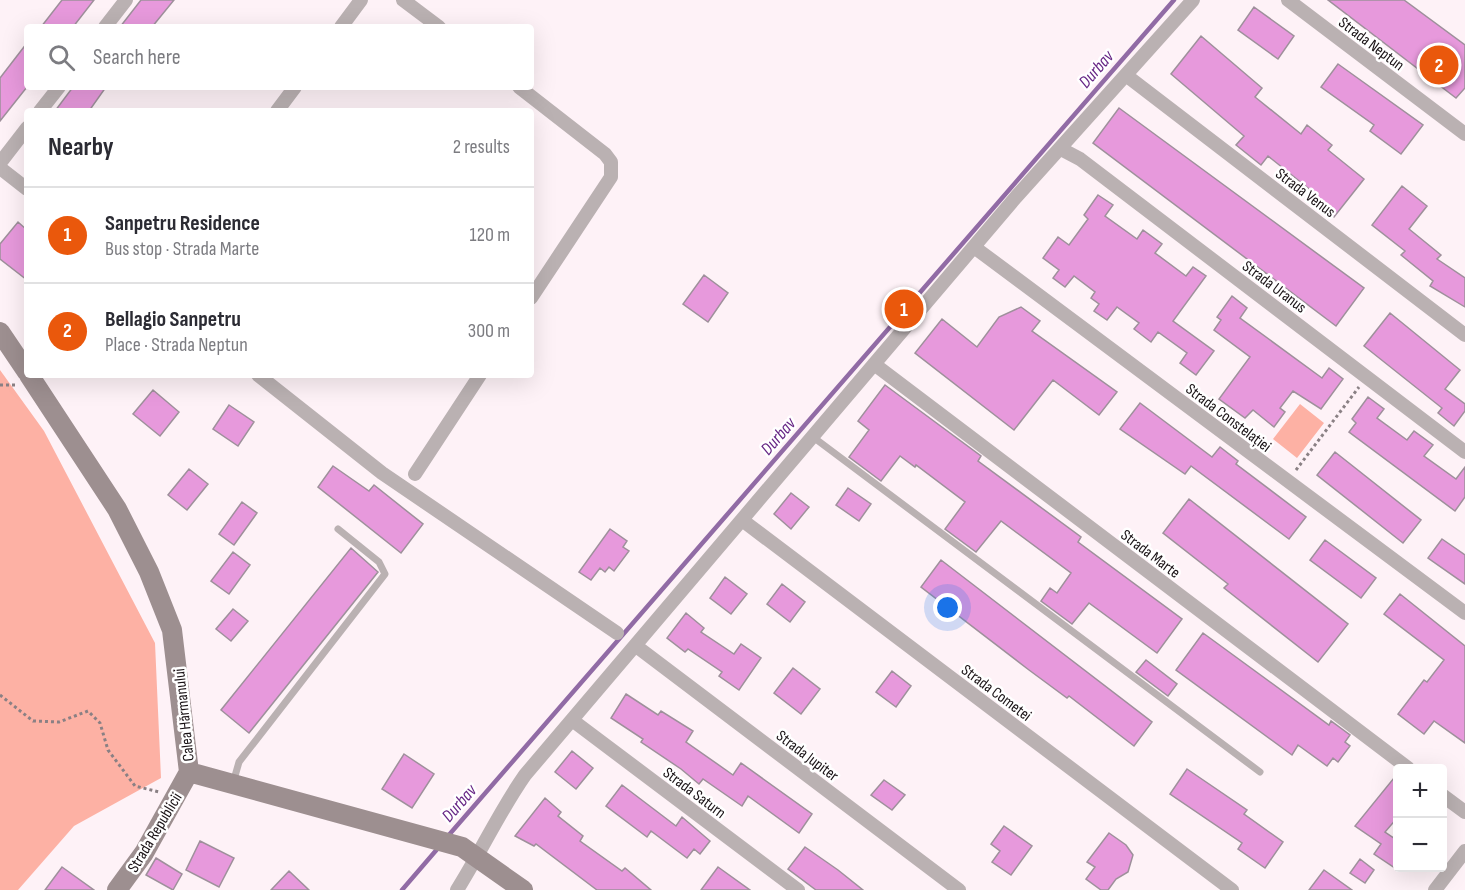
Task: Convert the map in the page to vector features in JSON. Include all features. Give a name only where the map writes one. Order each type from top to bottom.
[{"type":"main road","name":"Calea Hărmanului","points":[[0,332],[24,367]]},
{"type":"main road","name":"Calea Hărmanului","points":[[31,378],[117,509],[149,572],[172,630],[185,780],[233,785],[416,834],[470,852],[523,890]]},
{"type":"main road","name":"Strada Republicii","points":[[117,890],[144,853],[185,780]]},
{"type":"street","points":[[107,24],[126,0]]},
{"type":"street","points":[[343,24],[362,0]]},
{"type":"street","points":[[403,0],[435,24]]},
{"type":"street","points":[[457,890],[470,852],[525,775],[974,247],[1193,0]]},
{"type":"street","name":"Strada Neptun","points":[[1288,0],[1464,132]]},
{"type":"street","name":"Strada Venus","points":[[1127,76],[1465,335]]},
{"type":"street","points":[[42,108],[57,90]]},
{"type":"street","points":[[279,108],[294,90]]},
{"type":"street","points":[[523,90],[596,145],[611,162],[611,177],[534,293]]},
{"type":"street","points":[[24,132],[0,165],[24,186]]},
{"type":"street","name":"Strada Uranus","points":[[1061,149],[1080,159],[1465,452]]},
{"type":"street","name":"Strada Constelației","points":[[974,247],[1465,613]]},
{"type":"street","name":"Strada Marte","points":[[874,364],[1403,764]]},
{"type":"street","points":[[262,378],[382,473],[617,633]]},
{"type":"street","points":[[415,474],[478,378]]},
{"type":"street","name":"Strada Cometei","points":[[742,520],[1232,890]]},
{"type":"street","name":"Strada Jupiter","points":[[636,645],[959,890]]},
{"type":"street","name":"Strada Saturn","points":[[572,720],[798,890]]},
{"type":"street","points":[[1447,798],[1465,812]]},
{"type":"street","points":[[1435,890],[1465,851]]},
{"type":"lane","points":[[813,436],[1260,772]]},
{"type":"lane","points":[[233,785],[239,762],[385,574],[380,562],[338,529]]},
{"type":"path","points":[[1288,481],[1367,376]]},
{"type":"path","points":[[0,695],[33,721],[59,722],[87,711],[100,723],[108,750],[135,786],[169,792],[185,780]]},
{"type":"shaded area","points":[[0,370],[44,431],[155,643],[161,778],[74,826],[18,890],[0,890]]},
{"type":"shaded area","points":[[1300,404],[1324,423],[1297,458],[1273,439]]},
{"type":"building","points":[[62,0],[94,0],[75,24],[43,24]]},
{"type":"building","points":[[141,0],[174,0],[154,24],[122,24]]},
{"type":"building","points":[[1328,0],[1404,0],[1465,45],[1465,88],[1456,98]]},
{"type":"building","points":[[1254,7],[1294,36],[1278,59],[1238,30]]},
{"type":"building","points":[[1201,36],[1262,88],[1255,97],[1301,134],[1307,125],[1332,145],[1328,150],[1364,179],[1334,217],[1309,197],[1313,192],[1268,156],[1261,165],[1236,145],[1244,136],[1171,74]]},
{"type":"building","points":[[24,47],[25,90],[0,121],[0,78]]},
{"type":"building","points":[[1338,64],[1423,125],[1401,154],[1370,131],[1374,125],[1321,87]]},
{"type":"building","points":[[71,90],[104,90],[91,108],[57,108]]},
{"type":"building","points":[[1119,108],[1364,288],[1336,326],[1093,143]]},
{"type":"building","points":[[1402,186],[1427,206],[1409,229],[1441,255],[1437,259],[1465,278],[1465,307],[1430,286],[1433,281],[1401,255],[1405,251],[1372,225]]},
{"type":"building","points":[[1098,195],[1113,205],[1105,216],[1137,239],[1143,230],[1162,244],[1155,253],[1186,276],[1193,267],[1206,276],[1173,321],[1214,351],[1196,375],[1180,363],[1187,353],[1158,332],[1151,342],[1134,329],[1139,323],[1117,307],[1107,320],[1094,311],[1099,304],[1091,298],[1095,292],[1074,276],[1065,287],[1053,278],[1059,270],[1043,258],[1058,237],[1069,245],[1088,219],[1084,215]]},
{"type":"building","points":[[18,222],[24,227],[24,278],[0,259],[0,244]]},
{"type":"building","points":[[704,275],[728,293],[708,322],[683,304]]},
{"type":"building","points":[[1232,296],[1247,308],[1240,318],[1322,378],[1329,368],[1343,379],[1321,409],[1293,391],[1280,408],[1285,412],[1274,427],[1253,410],[1245,418],[1219,399],[1250,357],[1214,330],[1221,320],[1217,317]]},
{"type":"building","points":[[1021,307],[1040,321],[1032,331],[1117,392],[1099,415],[1053,380],[1014,430],[915,353],[942,319],[977,347],[999,317]]},
{"type":"building","points":[[1390,313],[1460,370],[1445,389],[1465,404],[1465,411],[1454,426],[1438,413],[1442,408],[1364,346]]},
{"type":"building","points":[[885,385],[981,456],[978,461],[1081,537],[1078,542],[1182,619],[1157,653],[1089,603],[1072,624],[1041,601],[1050,588],[1057,593],[1071,573],[1001,521],[976,552],[945,529],[965,502],[916,465],[915,467],[900,456],[881,481],[849,457],[869,430],[858,421]]},
{"type":"building","points":[[153,390],[179,412],[160,436],[133,414]]},
{"type":"building","points":[[1368,397],[1384,409],[1377,418],[1407,440],[1414,431],[1433,445],[1424,456],[1456,479],[1465,467],[1465,497],[1455,511],[1349,432],[1356,423],[1352,419]]},
{"type":"building","points":[[1140,403],[1212,457],[1220,447],[1238,461],[1236,464],[1306,517],[1289,539],[1191,466],[1185,474],[1120,429]]},
{"type":"building","points":[[229,405],[254,422],[238,446],[213,429]]},
{"type":"building","points":[[1335,452],[1421,520],[1403,543],[1317,475]]},
{"type":"building","points":[[333,466],[369,491],[374,485],[423,524],[401,553],[318,487]]},
{"type":"building","points":[[189,469],[208,484],[187,510],[168,495]]},
{"type":"building","points":[[848,488],[871,504],[859,521],[836,505]]},
{"type":"building","points":[[791,493],[809,507],[791,529],[774,514]]},
{"type":"building","points":[[1189,499],[1348,624],[1318,662],[1224,588],[1228,584],[1163,533]]},
{"type":"building","points":[[242,502],[257,513],[234,545],[219,534]]},
{"type":"building","points":[[610,529],[627,541],[623,547],[629,551],[614,571],[609,567],[605,572],[600,568],[591,580],[579,572]]},
{"type":"building","points":[[1442,539],[1465,555],[1465,584],[1428,558]]},
{"type":"building","points":[[1325,540],[1376,578],[1361,598],[1310,560]]},
{"type":"building","points":[[351,548],[378,572],[249,733],[221,710]]},
{"type":"building","points":[[233,552],[250,565],[229,594],[211,581]]},
{"type":"building","points":[[941,560],[1152,722],[1134,746],[1069,696],[1067,698],[1029,670],[921,587]]},
{"type":"building","points":[[725,577],[747,594],[731,614],[710,598]]},
{"type":"building","points":[[782,584],[805,602],[790,622],[767,604]]},
{"type":"building","points":[[1400,594],[1465,646],[1465,743],[1434,721],[1424,734],[1398,714],[1424,680],[1427,682],[1444,660],[1384,614]]},
{"type":"building","points":[[233,609],[248,621],[231,641],[216,629]]},
{"type":"building","points":[[686,613],[704,628],[701,632],[734,654],[741,644],[761,658],[739,690],[719,676],[722,672],[688,649],[685,652],[667,638]]},
{"type":"building","points":[[1203,633],[1329,725],[1331,721],[1350,735],[1345,742],[1350,746],[1338,762],[1333,758],[1327,766],[1298,745],[1292,755],[1176,670]]},
{"type":"building","points":[[1146,660],[1177,684],[1168,696],[1136,672]]},
{"type":"building","points":[[793,668],[820,689],[801,714],[774,693]]},
{"type":"building","points":[[892,671],[911,686],[896,707],[876,692]]},
{"type":"building","points":[[626,694],[658,715],[661,711],[693,731],[686,742],[733,775],[741,763],[812,814],[799,833],[748,796],[742,806],[703,779],[699,784],[641,742],[643,739],[611,718]]},
{"type":"building","points":[[572,751],[593,768],[576,789],[555,772]]},
{"type":"building","points":[[404,754],[434,774],[412,808],[382,789]]},
{"type":"building","points":[[1187,769],[1247,810],[1244,814],[1283,842],[1265,868],[1238,849],[1242,843],[1170,794]]},
{"type":"building","points":[[1393,779],[1393,823],[1385,832],[1393,838],[1393,867],[1374,854],[1381,844],[1355,826]]},
{"type":"building","points":[[884,780],[905,795],[892,810],[871,795]]},
{"type":"building","points":[[622,785],[676,826],[682,817],[710,841],[700,854],[694,849],[687,858],[651,831],[647,837],[606,806]]},
{"type":"building","points":[[545,798],[561,812],[558,816],[583,836],[580,841],[622,871],[625,868],[651,890],[597,890],[536,844],[534,846],[515,836]]},
{"type":"building","points":[[1004,826],[1032,846],[1011,875],[992,862],[1000,851],[991,844]]},
{"type":"building","points":[[1109,833],[1126,845],[1133,855],[1128,872],[1116,879],[1108,890],[1101,890],[1086,879],[1095,867],[1087,862]]},
{"type":"building","points":[[200,841],[234,858],[219,887],[186,870]]},
{"type":"building","points":[[805,847],[863,890],[816,890],[788,869]]},
{"type":"building","points":[[156,858],[182,874],[173,890],[146,875]]},
{"type":"building","points":[[1360,859],[1374,870],[1365,883],[1350,873]]},
{"type":"building","points":[[62,867],[94,890],[45,890]]},
{"type":"building","points":[[718,867],[750,890],[701,890]]},
{"type":"building","points":[[1324,870],[1352,890],[1309,890]]},
{"type":"building","points":[[289,871],[309,890],[271,890]]},
{"type":"waterway","name":"Durbav","points":[[448,836],[1174,0]]},
{"type":"waterway","name":"Durbav","points":[[402,890],[439,847]]},
{"type":"place","name":"Bellagio Sanpetru","points":[[1439,65]]},
{"type":"place","name":"Sanpetru Residence","points":[[904,309]]}]
